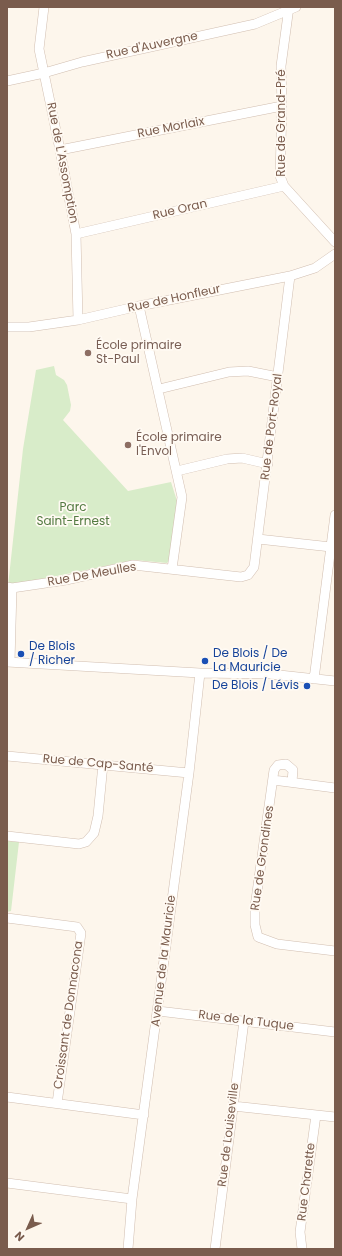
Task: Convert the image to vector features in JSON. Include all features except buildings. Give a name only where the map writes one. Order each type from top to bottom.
[{"type":"street","name":"Rue de L'Assomption","points":[[44,7],[38,49],[60,150],[76,234],[78,320]]},
{"type":"street","name":"Rue d'Auvergne","points":[[7,81],[44,73],[82,62],[255,24],[291,8]]},
{"type":"street","name":"Rue de Grand-Pré","points":[[291,8],[281,66],[282,106],[280,176],[284,186],[335,242]]},
{"type":"street","name":"Rue Morlaix","points":[[60,150],[282,106]]},
{"type":"street","name":"Rue Oran","points":[[76,234],[284,186]]},
{"type":"street","name":"Rue de Honfleur","points":[[7,327],[29,327],[78,320],[139,306],[290,276],[315,268],[335,254]]},
{"type":"street","name":"Rue de Port-Royal","points":[[248,575],[254,567],[258,539],[290,276]]},
{"type":"street","points":[[139,306],[159,389],[182,497],[172,569]]},
{"type":"street","points":[[159,389],[229,372],[248,371],[278,377]]},
{"type":"street","points":[[177,471],[227,459],[242,458],[268,464]]},
{"type":"street","points":[[314,679],[335,515]]},
{"type":"street","points":[[258,539],[331,547]]},
{"type":"street","name":"Rue De Meulles","points":[[9,588],[66,580],[133,565],[241,577],[248,575]]},
{"type":"street","points":[[9,588],[8,662],[200,673],[270,674],[335,682]]},
{"type":"street","points":[[325,589],[335,591]]},
{"type":"street","name":"Avenue de la Mauricie","points":[[128,1249],[132,1199],[189,773],[200,673]]},
{"type":"street","name":"Rue de Cap-Santé","points":[[7,756],[189,773]]},
{"type":"street","points":[[7,836],[79,844],[86,842],[94,833],[98,816],[103,764]]},
{"type":"street","points":[[292,782],[293,770],[286,764],[278,765],[274,770],[274,780],[335,788]]},
{"type":"street","name":"Rue de Grondines","points":[[274,780],[255,907],[255,925],[258,937],[277,944],[335,951]]},
{"type":"street","name":"Croissant de Donnacona","points":[[7,918],[77,927],[81,932],[57,1103]]},
{"type":"street","name":"Rue de la Tuque","points":[[158,1011],[335,1032]]},
{"type":"street","name":"Rue de Louiseville","points":[[214,1249],[244,1021]]},
{"type":"street","points":[[7,1097],[144,1115]]},
{"type":"street","points":[[233,1106],[335,1118]]},
{"type":"street","name":"Rue Charette","points":[[302,1249],[300,1232],[316,1115]]},
{"type":"street","points":[[7,1183],[132,1199]]},
{"type":"green space","name":"Parc Saint-Ernest","points":[[54,366],[56,375],[64,380],[67,385],[71,405],[70,411],[63,420],[128,491],[171,482],[177,501],[170,559],[167,563],[135,560],[8,586],[23,449],[36,370]]},
{"type":"green space","points":[[7,841],[19,842],[11,911],[7,912]]},
{"type":"place","name":"École primaire St-Paul","points":[[88,353]]},
{"type":"place","name":"École primaire l'Envol","points":[[128,445]]},
{"type":"place","name":"De Blois / Richer","points":[[21,654]]},
{"type":"place","name":"De Blois / De La Mauricie","points":[[205,661]]},
{"type":"place","name":"De Blois / Lévis","points":[[307,686]]}]
